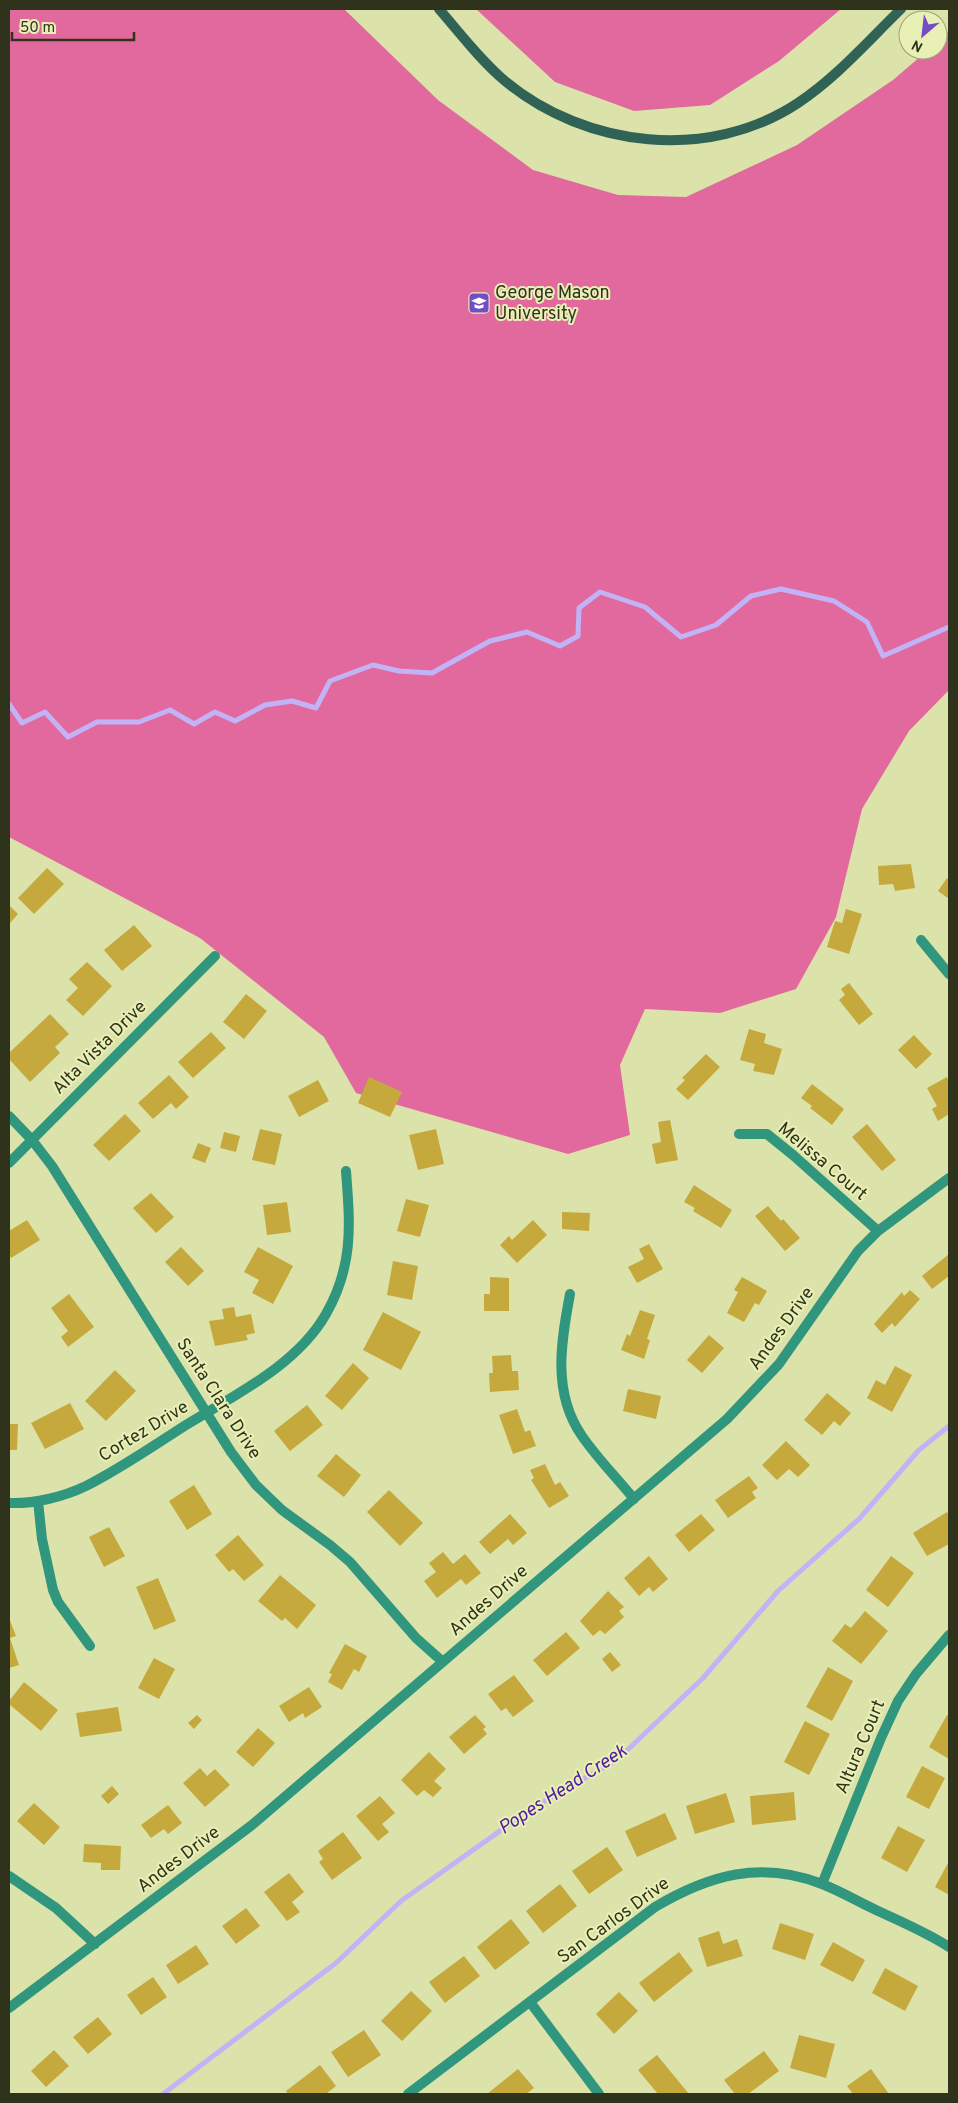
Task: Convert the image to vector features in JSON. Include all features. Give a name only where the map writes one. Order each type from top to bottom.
[{"type":"street","points":[[439,9],[505,81],[532,101],[563,118],[591,129],[621,136],[653,140],[693,139],[739,130],[796,104],[826,83],[901,9]]},
{"type":"street","points":[[921,940],[949,974]]},
{"type":"street","name":"Alta Vista Drive","points":[[9,1163],[215,956]]},
{"type":"street","name":"Santa Clara Drive","points":[[9,1116],[32,1140],[52,1166],[206,1413],[231,1452],[256,1485],[282,1510],[350,1562],[416,1638],[443,1662]]},
{"type":"street","name":"Melissa Court","points":[[739,1134],[767,1134],[878,1231]]},
{"type":"street","name":"Cortez Drive","points":[[9,1503],[38,1501],[85,1486],[206,1413],[285,1362],[308,1340],[326,1314],[342,1280],[350,1246],[346,1171]]},
{"type":"street","name":"Andes Drive","points":[[9,2008],[252,1825],[727,1419],[758,1389],[799,1338],[858,1251],[878,1231],[949,1178]]},
{"type":"street","points":[[570,1294],[560,1359],[564,1395],[572,1420],[582,1436],[634,1498]]},
{"type":"street","points":[[38,1501],[42,1539],[52,1590],[58,1602],[90,1646]]},
{"type":"street","name":"Altura Court","points":[[822,1884],[881,1738],[898,1701],[916,1674],[949,1635]]},
{"type":"street","name":"San Carlos Drive","points":[[408,2094],[655,1907],[702,1882],[731,1875],[758,1873],[796,1876],[822,1884],[949,1947]]},
{"type":"street","points":[[9,1876],[56,1908],[95,1944]]},
{"type":"street","points":[[530,2002],[599,2094]]},
{"type":"shaded area","name":"George Mason University","points":[[9,9],[344,9],[438,100],[533,170],[618,195],[686,197],[797,145],[893,80],[916,60],[948,60],[949,31],[949,690],[909,731],[862,809],[836,917],[796,989],[720,1013],[645,1009],[620,1065],[630,1135],[568,1154],[356,1093],[324,1037],[200,938],[9,837]]},
{"type":"shaded area","points":[[476,9],[841,9],[779,61],[710,105],[634,111],[555,82]]},
{"type":"building","points":[[911,864],[915,888],[895,891],[893,884],[879,885],[878,866]]},
{"type":"building","points":[[47,868],[64,884],[34,914],[18,898]]},
{"type":"building","points":[[947,878],[949,880],[949,899],[938,891]]},
{"type":"building","points":[[9,905],[18,914],[9,924]]},
{"type":"building","points":[[846,909],[862,914],[849,954],[827,947],[835,921],[842,923]]},
{"type":"building","points":[[134,925],[152,946],[122,971],[104,950]]},
{"type":"building","points":[[87,962],[112,986],[83,1016],[66,1000],[78,988],[69,979]]},
{"type":"building","points":[[849,983],[873,1014],[859,1025],[839,1000],[845,995],[841,989]]},
{"type":"building","points":[[246,994],[267,1011],[244,1039],[223,1022]]},
{"type":"building","points":[[50,1014],[69,1034],[55,1047],[60,1053],[30,1082],[9,1059],[9,1053]]},
{"type":"building","points":[[749,1029],[766,1034],[764,1043],[782,1049],[774,1075],[753,1071],[755,1064],[740,1060]]},
{"type":"building","points":[[211,1032],[226,1048],[193,1078],[178,1062]]},
{"type":"building","points":[[914,1035],[932,1054],[916,1069],[898,1050]]},
{"type":"building","points":[[706,1054],[720,1067],[688,1100],[676,1089],[685,1080],[682,1078]]},
{"type":"building","points":[[169,1075],[189,1097],[176,1109],[171,1103],[153,1119],[138,1103]]},
{"type":"building","points":[[369,1077],[402,1092],[390,1117],[358,1103]]},
{"type":"building","points":[[947,1077],[949,1082],[949,1114],[938,1121],[932,1109],[937,1106],[927,1088]]},
{"type":"building","points":[[318,1080],[329,1101],[299,1117],[288,1096]]},
{"type":"building","points":[[812,1084],[844,1109],[832,1125],[810,1108],[812,1106],[801,1098]]},
{"type":"building","points":[[125,1114],[141,1131],[109,1161],[93,1145]]},
{"type":"building","points":[[670,1120],[678,1160],[656,1164],[652,1144],[661,1142],[658,1122]]},
{"type":"building","points":[[867,1124],[896,1160],[882,1171],[852,1137]]},
{"type":"building","points":[[260,1129],[282,1134],[275,1165],[252,1160]]},
{"type":"building","points":[[436,1129],[444,1164],[418,1170],[409,1135]]},
{"type":"building","points":[[224,1132],[240,1136],[236,1152],[220,1148]]},
{"type":"building","points":[[198,1143],[211,1148],[205,1163],[192,1158]]},
{"type":"building","points":[[694,1185],[732,1210],[721,1228],[693,1211],[695,1208],[684,1202]]},
{"type":"building","points":[[151,1193],[174,1217],[156,1233],[133,1208]]},
{"type":"building","points":[[406,1199],[429,1205],[420,1237],[397,1231]]},
{"type":"building","points":[[287,1202],[291,1232],[267,1235],[263,1205]]},
{"type":"building","points":[[768,1206],[800,1238],[785,1251],[755,1216]]},
{"type":"building","points":[[562,1212],[590,1213],[589,1231],[562,1229]]},
{"type":"building","points":[[27,1220],[40,1240],[11,1258],[9,1254],[9,1231]]},
{"type":"building","points":[[533,1220],[547,1235],[517,1263],[500,1245],[509,1236],[512,1240]]},
{"type":"building","points":[[649,1244],[663,1269],[637,1283],[628,1267],[644,1259],[639,1249]]},
{"type":"building","points":[[181,1247],[204,1271],[188,1286],[165,1262]]},
{"type":"building","points":[[258,1247],[293,1266],[273,1304],[252,1293],[259,1280],[244,1272]]},
{"type":"building","points":[[949,1254],[949,1276],[932,1289],[922,1276]]},
{"type":"building","points":[[393,1261],[418,1266],[412,1300],[387,1295]]},
{"type":"building","points":[[490,1277],[509,1278],[509,1311],[484,1311],[484,1294],[490,1294]]},
{"type":"building","points":[[742,1277],[767,1291],[759,1305],[755,1303],[744,1322],[727,1313],[738,1292],[734,1290]]},
{"type":"building","points":[[910,1290],[920,1299],[895,1327],[892,1323],[882,1333],[874,1324],[902,1292],[904,1296]]},
{"type":"building","points":[[69,1294],[94,1327],[68,1347],[61,1337],[68,1331],[51,1308]]},
{"type":"building","points":[[234,1307],[236,1317],[251,1314],[255,1333],[246,1335],[248,1340],[215,1346],[209,1321],[224,1319],[222,1309]]},
{"type":"building","points":[[640,1310],[655,1315],[647,1339],[650,1340],[644,1359],[621,1350],[627,1334],[630,1336]]},
{"type":"building","points":[[383,1312],[421,1332],[401,1370],[363,1350]]},
{"type":"building","points":[[709,1335],[724,1348],[702,1373],[687,1360]]},
{"type":"building","points":[[511,1355],[512,1371],[518,1371],[519,1390],[490,1392],[489,1373],[493,1373],[492,1356]]},
{"type":"building","points":[[353,1363],[369,1378],[342,1410],[325,1396]]},
{"type":"building","points":[[895,1366],[912,1375],[892,1412],[867,1398],[876,1380],[885,1385]]},
{"type":"building","points":[[115,1370],[136,1391],[106,1421],[85,1401]]},
{"type":"building","points":[[628,1389],[661,1396],[656,1419],[623,1411]]},
{"type":"building","points":[[827,1393],[851,1413],[840,1426],[834,1421],[822,1435],[804,1420]]},
{"type":"building","points":[[70,1403],[84,1429],[45,1449],[31,1423]]},
{"type":"building","points":[[307,1405],[323,1425],[290,1451],[274,1431]]},
{"type":"building","points":[[517,1409],[525,1432],[530,1430],[536,1446],[513,1454],[499,1415]]},
{"type":"building","points":[[9,1424],[18,1424],[17,1450],[9,1450]]},
{"type":"building","points":[[786,1441],[810,1465],[798,1477],[789,1469],[777,1480],[762,1465]]},
{"type":"building","points":[[336,1454],[361,1475],[344,1497],[317,1476]]},
{"type":"building","points":[[545,1464],[555,1485],[560,1482],[569,1496],[549,1508],[531,1480],[534,1478],[530,1470]]},
{"type":"building","points":[[749,1476],[758,1488],[752,1492],[756,1498],[728,1518],[715,1500]]},
{"type":"building","points":[[194,1485],[212,1514],[187,1530],[169,1501]]},
{"type":"building","points":[[389,1490],[423,1523],[400,1546],[367,1512]]},
{"type":"building","points":[[947,1512],[949,1516],[949,1544],[927,1556],[913,1533]]},
{"type":"building","points":[[510,1514],[527,1533],[513,1545],[508,1539],[490,1554],[479,1542]]},
{"type":"building","points":[[701,1514],[715,1530],[689,1552],[675,1535]]},
{"type":"building","points":[[109,1527],[125,1556],[104,1567],[89,1537]]},
{"type":"building","points":[[238,1535],[264,1565],[244,1581],[233,1569],[229,1572],[215,1555]]},
{"type":"building","points":[[443,1552],[453,1564],[465,1554],[481,1573],[466,1585],[461,1579],[437,1598],[424,1581],[436,1572],[429,1563]]},
{"type":"building","points":[[649,1556],[668,1579],[653,1592],[649,1587],[639,1596],[624,1578]]},
{"type":"building","points":[[891,1556],[914,1573],[888,1607],[866,1590]]},
{"type":"building","points":[[280,1575],[316,1605],[297,1629],[285,1618],[282,1621],[258,1601]]},
{"type":"building","points":[[158,1578],[176,1621],[154,1630],[136,1587]]},
{"type":"building","points":[[608,1591],[624,1607],[619,1611],[624,1617],[605,1634],[600,1630],[593,1636],[580,1621]]},
{"type":"building","points":[[865,1611],[888,1631],[861,1664],[832,1641],[845,1624],[851,1628]]},
{"type":"building","points":[[9,1618],[16,1636],[10,1638],[19,1665],[9,1668]]},
{"type":"building","points":[[566,1632],[580,1648],[547,1676],[533,1660]]},
{"type":"building","points":[[345,1644],[367,1656],[359,1672],[354,1669],[342,1690],[328,1682],[332,1674],[329,1673]]},
{"type":"building","points":[[610,1652],[621,1665],[612,1672],[602,1659]]},
{"type":"building","points":[[154,1658],[175,1669],[159,1699],[138,1688]]},
{"type":"building","points":[[828,1667],[853,1681],[832,1721],[806,1707]]},
{"type":"building","points":[[514,1675],[534,1701],[513,1717],[506,1708],[501,1711],[488,1694]]},
{"type":"building","points":[[24,1682],[58,1710],[41,1731],[9,1704],[9,1701]]},
{"type":"building","points":[[309,1687],[322,1707],[305,1718],[303,1713],[289,1722],[279,1706]]},
{"type":"building","points":[[118,1707],[122,1731],[80,1737],[76,1713]]},
{"type":"building","points":[[197,1715],[202,1720],[194,1729],[188,1723]]},
{"type":"building","points":[[475,1715],[486,1727],[483,1729],[487,1734],[464,1754],[449,1737]]},
{"type":"building","points":[[947,1715],[949,1716],[949,1759],[929,1747]]},
{"type":"building","points":[[805,1721],[830,1734],[809,1775],[784,1762]]},
{"type":"building","points":[[258,1728],[275,1743],[253,1767],[236,1752]]},
{"type":"building","points":[[429,1752],[446,1769],[434,1781],[442,1788],[433,1797],[424,1790],[417,1796],[401,1780]]},
{"type":"building","points":[[922,1766],[945,1778],[929,1809],[906,1797]]},
{"type":"building","points":[[200,1768],[207,1776],[215,1769],[230,1785],[205,1807],[183,1783]]},
{"type":"building","points":[[112,1786],[119,1794],[108,1804],[101,1796]]},
{"type":"building","points":[[794,1792],[796,1820],[752,1825],[750,1796]]},
{"type":"building","points":[[726,1793],[735,1822],[695,1834],[686,1806]]},
{"type":"building","points":[[380,1796],[395,1813],[382,1824],[389,1832],[378,1841],[356,1816]]},
{"type":"building","points":[[34,1803],[60,1827],[44,1845],[17,1821]]},
{"type":"building","points":[[168,1805],[182,1823],[168,1834],[164,1829],[151,1838],[141,1825]]},
{"type":"building","points":[[665,1813],[677,1839],[637,1857],[625,1831]]},
{"type":"building","points":[[898,1826],[925,1840],[907,1872],[881,1858]]},
{"type":"building","points":[[343,1832],[362,1858],[332,1880],[319,1862],[323,1859],[318,1851]]},
{"type":"building","points":[[84,1844],[121,1846],[120,1870],[101,1870],[101,1863],[83,1862]]},
{"type":"building","points":[[607,1847],[623,1870],[589,1894],[572,1871]]},
{"type":"building","points":[[949,1864],[949,1895],[935,1887]]},
{"type":"building","points":[[289,1873],[304,1892],[292,1902],[300,1912],[287,1921],[264,1892]]},
{"type":"building","points":[[560,1884],[577,1906],[543,1933],[526,1911]]},
{"type":"building","points":[[246,1908],[260,1926],[236,1944],[222,1926]]},
{"type":"building","points":[[511,1919],[530,1943],[495,1970],[477,1947]]},
{"type":"building","points":[[780,1923],[814,1934],[805,1960],[772,1949]]},
{"type":"building","points":[[719,1931],[723,1944],[737,1939],[743,1956],[707,1967],[698,1938]]},
{"type":"building","points":[[833,1942],[865,1960],[853,1982],[820,1965]]},
{"type":"building","points":[[196,1945],[209,1964],[178,1984],[166,1965]]},
{"type":"building","points":[[679,1952],[693,1971],[654,2002],[639,1983]]},
{"type":"building","points":[[464,1956],[480,1976],[445,2003],[429,1982]]},
{"type":"building","points":[[885,1968],[918,1986],[905,2011],[872,1993]]},
{"type":"building","points":[[153,1977],[167,1997],[141,2015],[127,1995]]},
{"type":"building","points":[[411,1991],[432,2011],[402,2041],[381,2021]]},
{"type":"building","points":[[619,1992],[638,2011],[614,2034],[596,2014]]},
{"type":"building","points":[[98,2017],[112,2034],[88,2054],[73,2037]]},
{"type":"building","points":[[364,2030],[381,2055],[348,2077],[331,2052]]},
{"type":"building","points":[[799,2035],[835,2044],[826,2078],[790,2068]]},
{"type":"building","points":[[54,2050],[69,2066],[46,2087],[31,2071]]},
{"type":"building","points":[[764,2051],[779,2071],[748,2094],[735,2094],[724,2080]]},
{"type":"building","points":[[657,2055],[689,2094],[658,2094],[638,2070]]},
{"type":"building","points":[[320,2065],[336,2086],[326,2094],[288,2094],[286,2091]]},
{"type":"building","points":[[518,2069],[534,2088],[526,2094],[487,2094]]},
{"type":"building","points":[[871,2069],[889,2094],[853,2094],[847,2086]]},
{"type":"waterway","points":[[9,704],[22,723],[45,712],[68,737],[97,722],[139,722],[170,710],[194,724],[215,712],[235,721],[265,705],[292,701],[316,708],[330,681],[373,665],[399,671],[432,673],[490,641],[527,632],[560,646],[578,636],[579,608],[600,592],[645,607],[681,637],[716,625],[751,596],[781,589],[834,601],[867,622],[883,656],[949,627]]},
{"type":"waterway","name":"Popes Head Creek","points":[[163,2094],[336,1963],[401,1901],[531,1809],[618,1759],[703,1678],[778,1591],[859,1519],[919,1450],[949,1426]]},
{"type":"place","name":"George Mason University","points":[[479,303]]}]
